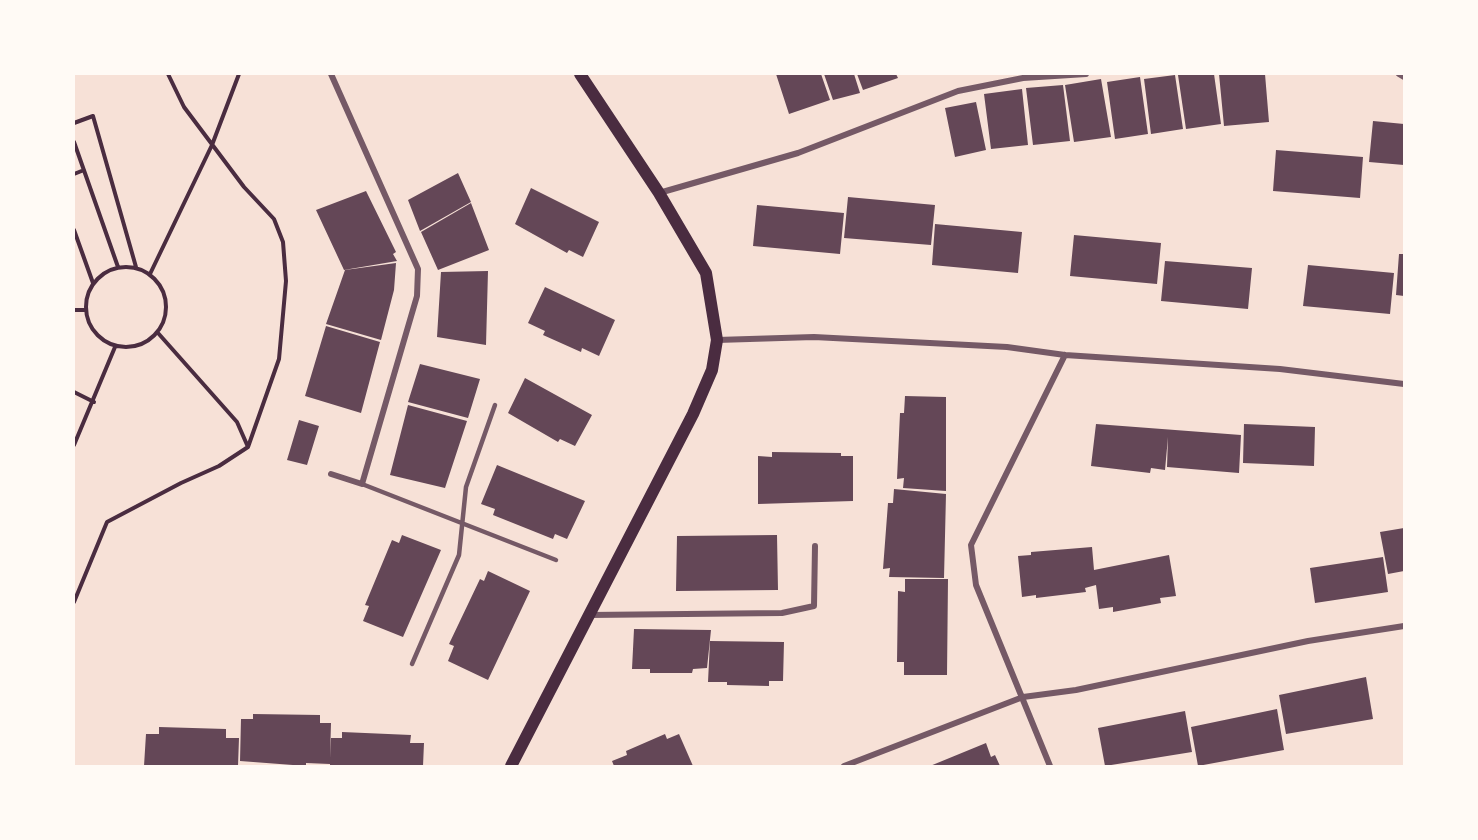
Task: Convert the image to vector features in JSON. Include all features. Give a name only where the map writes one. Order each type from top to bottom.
[{"type":"main road","points":[[511,766],[693,414],[712,370],[717,340],[706,273],[659,193],[580,74]]},
{"type":"street","points":[[331,74],[418,269],[417,296],[362,484],[331,474]]},
{"type":"street","points":[[659,193],[798,153],[958,91],[1023,78],[1086,74]]},
{"type":"street","points":[[1399,74],[1404,77]]},
{"type":"street","points":[[717,340],[814,337],[1007,347],[1065,355],[1280,369],[1404,384]]},
{"type":"street","points":[[1050,766],[976,585],[971,545],[1065,355]]},
{"type":"street","points":[[589,615],[782,613],[814,606],[814,546]]},
{"type":"street","points":[[844,766],[1023,697],[1076,690],[1308,641],[1404,626]]},
{"type":"lane","points":[[412,664],[459,555],[466,487],[495,405]]},
{"type":"lane","points":[[362,484],[556,560]]},
{"type":"path","points":[[74,602],[107,522],[219,466],[248,447],[279,359],[286,281],[283,242],[274,219],[244,187],[184,107],[168,74]]},
{"type":"path","points":[[150,273],[212,145],[239,74]]},
{"type":"path","points":[[74,123],[93,116],[136,267]]},
{"type":"path","points":[[74,142],[118,267]]},
{"type":"path","points":[[74,174],[84,170]]},
{"type":"path","points":[[74,230],[93,283]]},
{"type":"path","points":[[118,267],[136,267],[150,273],[164,290],[167,303],[166,318],[158,333],[146,343],[130,348],[115,346],[102,340],[91,327],[86,310],[87,297],[93,283],[106,272],[118,267]]},
{"type":"path","points":[[74,310],[86,310]]},
{"type":"path","points":[[158,333],[237,422],[248,447]]},
{"type":"path","points":[[74,445],[94,402],[115,346]]},
{"type":"path","points":[[74,392],[94,402]]},
{"type":"building","points":[[776,74],[821,74],[830,100],[789,114]]},
{"type":"building","points":[[824,74],[854,74],[860,93],[833,100]]},
{"type":"building","points":[[857,74],[896,74],[898,78],[863,90]]},
{"type":"building","points":[[1214,74],[1221,124],[1186,129],[1178,75]]},
{"type":"building","points":[[1219,74],[1265,74],[1269,122],[1224,126]]},
{"type":"building","points":[[1175,75],[1183,129],[1151,134],[1144,79]]},
{"type":"building","points":[[1140,77],[1148,134],[1115,139],[1107,82]]},
{"type":"building","points":[[1101,79],[1111,137],[1074,142],[1065,85]]},
{"type":"building","points":[[1063,85],[1070,141],[1033,145],[1026,88]]},
{"type":"building","points":[[1022,89],[1028,145],[991,149],[984,94]]},
{"type":"building","points":[[976,102],[986,150],[955,157],[945,108]]},
{"type":"building","points":[[1373,121],[1404,124],[1404,165],[1369,162]]},
{"type":"building","points":[[1276,150],[1363,157],[1360,198],[1273,191]]},
{"type":"building","points":[[458,173],[471,202],[420,231],[408,200]]},
{"type":"building","points":[[531,188],[599,222],[583,257],[569,250],[567,253],[515,224]]},
{"type":"building","points":[[366,191],[396,252],[393,254],[397,261],[344,270],[316,210]]},
{"type":"building","points":[[848,197],[935,205],[931,245],[844,238]]},
{"type":"building","points":[[471,203],[489,250],[438,270],[421,232]]},
{"type":"building","points":[[757,205],[844,213],[840,254],[753,246]]},
{"type":"building","points":[[935,224],[1022,232],[1018,273],[932,265]]},
{"type":"building","points":[[1074,235],[1161,243],[1157,284],[1070,276]]},
{"type":"building","points":[[1399,254],[1404,254],[1404,296],[1396,295]]},
{"type":"building","points":[[1165,261],[1252,268],[1248,309],[1161,301]]},
{"type":"building","points":[[396,263],[394,290],[381,340],[326,324],[345,270]]},
{"type":"building","points":[[1308,265],[1394,273],[1390,314],[1303,306]]},
{"type":"building","points":[[488,271],[486,345],[437,337],[441,272]]},
{"type":"building","points":[[545,287],[615,320],[599,356],[582,348],[581,352],[543,335],[545,331],[528,323]]},
{"type":"building","points":[[326,326],[380,342],[361,413],[305,396]]},
{"type":"building","points":[[420,364],[480,379],[468,418],[408,402]]},
{"type":"building","points":[[525,378],[592,415],[575,446],[560,439],[558,442],[508,413]]},
{"type":"building","points":[[905,396],[946,397],[946,491],[903,488],[904,478],[897,479],[900,413],[904,413]]},
{"type":"building","points":[[408,405],[467,421],[445,488],[390,475]]},
{"type":"building","points":[[299,420],[319,426],[307,465],[287,460]]},
{"type":"building","points":[[1096,424],[1241,435],[1239,473],[1167,467],[1168,437],[1165,470],[1151,468],[1150,473],[1091,466]]},
{"type":"building","points":[[1244,424],[1315,427],[1314,466],[1243,463]]},
{"type":"building","points":[[772,452],[841,453],[841,456],[853,456],[853,501],[758,504],[758,456],[772,457]]},
{"type":"building","points":[[497,465],[585,501],[567,539],[555,534],[553,539],[493,515],[495,509],[481,504]]},
{"type":"building","points":[[894,489],[946,494],[944,578],[889,577],[890,568],[883,569],[888,503],[893,503]]},
{"type":"building","points":[[1404,528],[1404,571],[1388,574],[1380,532]]},
{"type":"building","points":[[402,535],[441,550],[403,637],[363,621],[369,606],[365,605],[392,540],[399,543]]},
{"type":"building","points":[[777,535],[778,590],[676,591],[677,536]]},
{"type":"building","points":[[1092,547],[1094,570],[1169,555],[1176,596],[1160,598],[1161,603],[1113,612],[1113,607],[1099,609],[1096,585],[1085,588],[1086,592],[1036,598],[1036,595],[1022,597],[1018,556],[1031,555],[1031,552]]},
{"type":"building","points":[[1383,557],[1388,592],[1315,603],[1310,568]]},
{"type":"building","points":[[488,571],[530,591],[488,680],[448,661],[454,646],[449,644],[480,579],[484,581]]},
{"type":"building","points":[[905,579],[948,579],[947,675],[904,675],[904,662],[897,662],[898,591],[905,592]]},
{"type":"building","points":[[634,629],[711,630],[707,668],[693,669],[692,673],[650,673],[650,669],[632,669]]},
{"type":"building","points":[[710,641],[784,642],[783,681],[769,681],[769,686],[708,682]]},
{"type":"building","points":[[1366,677],[1373,719],[1286,734],[1279,695]]},
{"type":"building","points":[[1277,709],[1284,750],[1198,766],[1191,727]]},
{"type":"building","points":[[1185,711],[1192,752],[1105,766],[1098,728]]},
{"type":"building","points":[[253,714],[320,715],[320,723],[331,723],[330,758],[331,738],[342,738],[342,732],[411,735],[410,743],[424,743],[423,766],[330,766],[330,764],[306,763],[306,766],[240,761],[241,719],[253,719]]},
{"type":"building","points":[[159,727],[226,729],[226,738],[239,738],[238,766],[144,766],[146,734],[159,734]]},
{"type":"building","points":[[665,734],[667,739],[679,734],[693,766],[614,766],[612,761],[627,755],[626,751]]},
{"type":"building","points":[[986,743],[991,757],[995,755],[1000,766],[930,766]]}]
